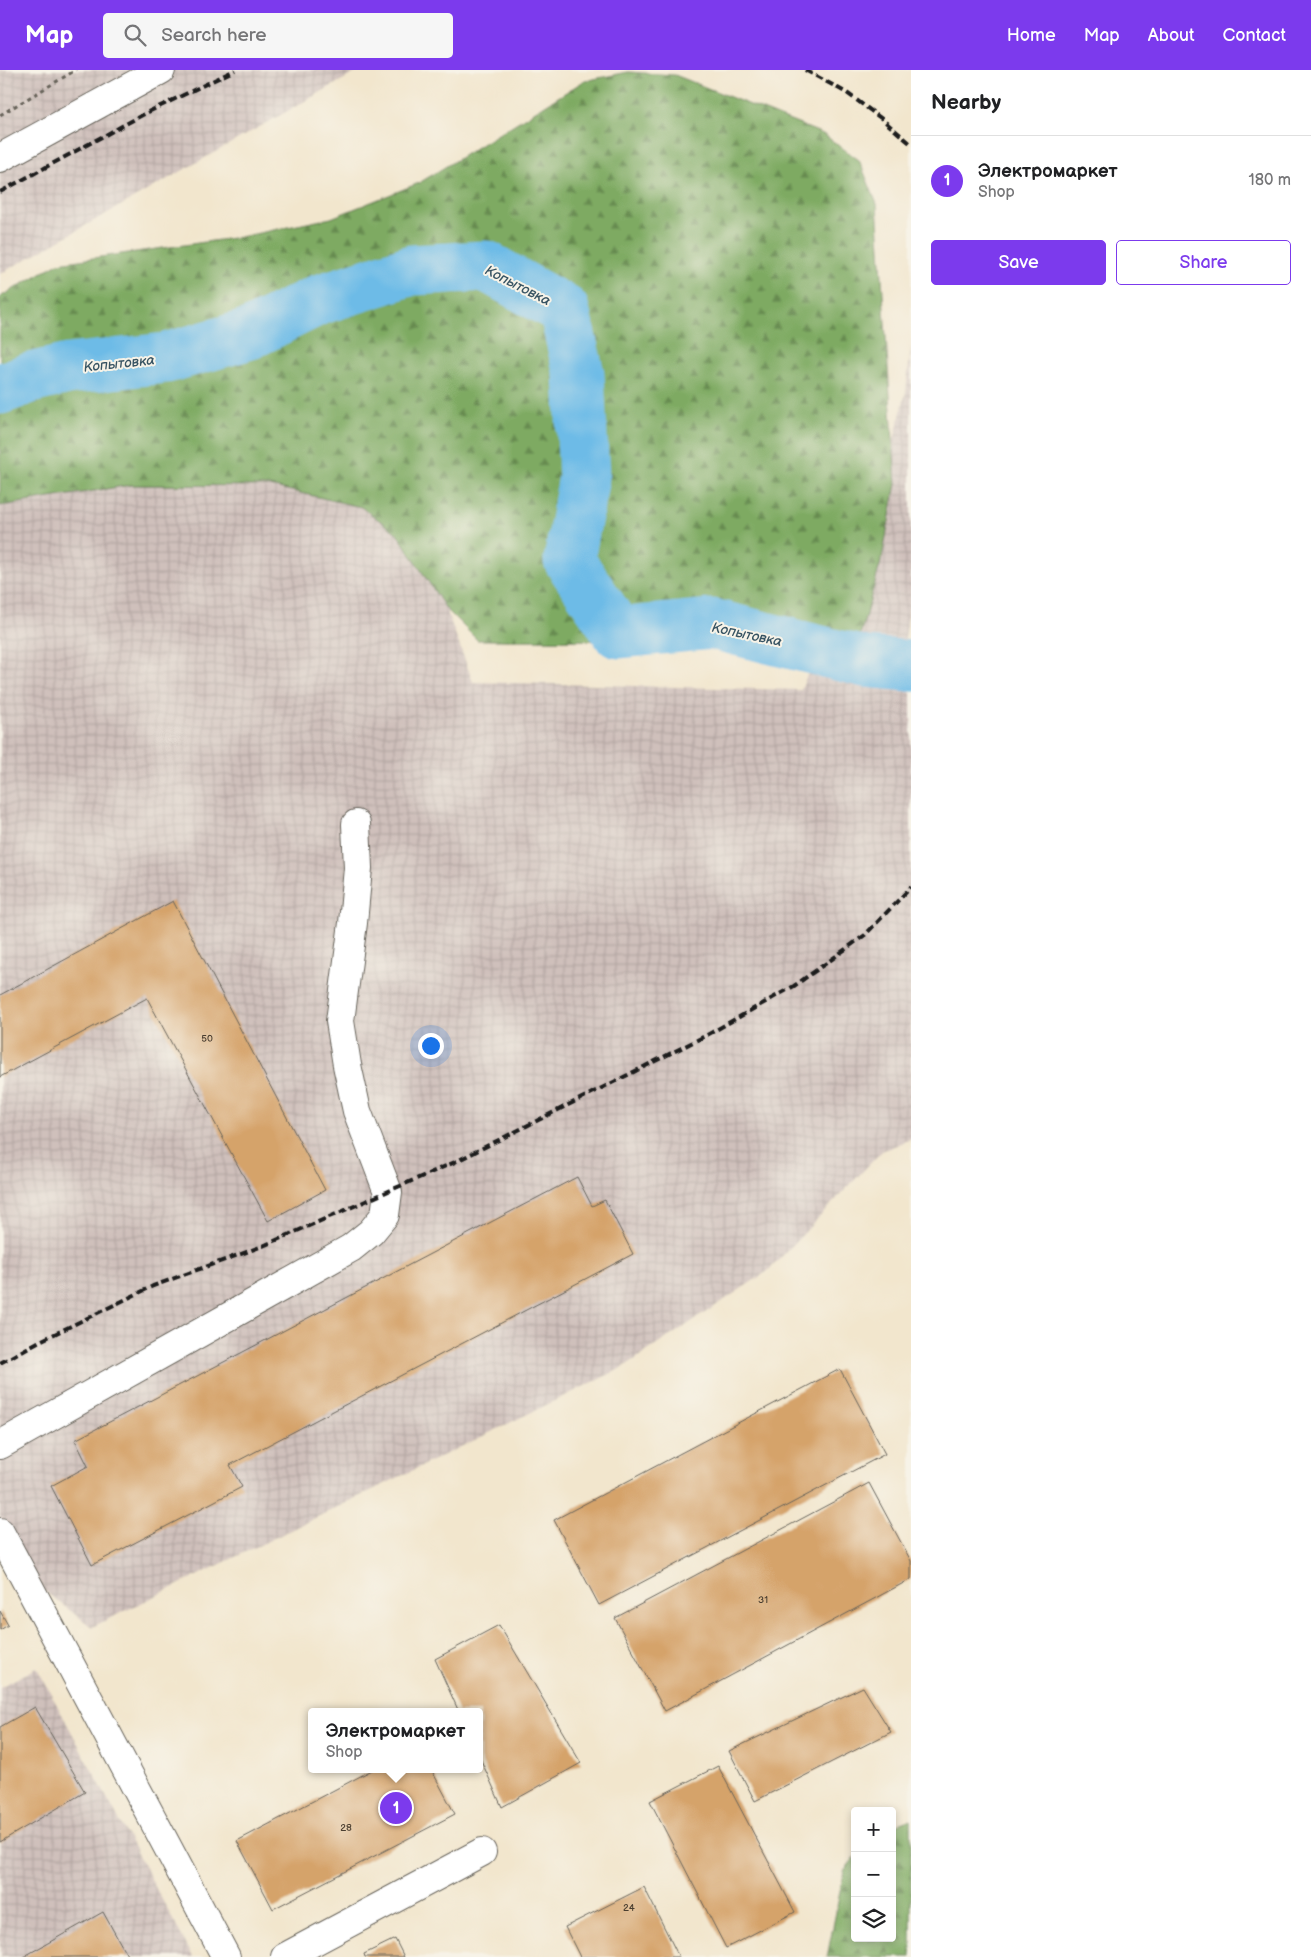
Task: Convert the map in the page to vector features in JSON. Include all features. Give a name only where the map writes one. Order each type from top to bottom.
[{"type":"lane","points":[[0,158],[162,70]]},
{"type":"lane","points":[[0,1445],[351,1248],[372,1232],[385,1215],[388,1192],[357,1111],[340,1021],[358,868],[356,824]]},
{"type":"lane","points":[[0,1532],[226,1957]]},
{"type":"lane","points":[[285,1957],[482,1852]]},
{"type":"path","points":[[0,115],[76,70]]},
{"type":"shaded area","points":[[0,70],[360,70],[0,274]]},
{"type":"shaded area","points":[[911,345],[911,598],[898,684],[911,693],[911,1139],[882,1151],[768,1271],[622,1368],[92,1627],[0,1558],[0,424],[371,406],[473,682],[801,690],[879,500],[906,392]]},
{"type":"shaded area","points":[[37,1668],[193,1957],[0,1957],[0,1687]]},
{"type":"green space","points":[[628,72],[675,75],[823,134],[859,160],[877,204],[896,484],[882,558],[861,632],[840,666],[711,641],[477,640],[446,609],[397,533],[361,507],[270,486],[131,485],[0,506],[0,297],[58,263],[240,237],[331,218],[419,183],[584,81]]},
{"type":"green space","points":[[911,1819],[911,1957],[827,1957],[844,1871],[851,1862],[851,1942],[896,1942],[896,1825]]},
{"type":"building","points":[[173,901],[325,1190],[268,1221],[147,998],[0,1077],[0,995]]},
{"type":"building","points":[[577,1177],[592,1206],[605,1200],[633,1254],[230,1465],[242,1487],[92,1565],[51,1486],[88,1466],[75,1440]]},
{"type":"building","points":[[840,1369],[885,1454],[599,1605],[554,1520]]},
{"type":"building","points":[[869,1483],[911,1561],[911,1579],[665,1711],[615,1618]]},
{"type":"building","points":[[0,1611],[8,1625],[0,1630]]},
{"type":"building","points":[[499,1625],[581,1763],[502,1807],[483,1765],[483,1708],[457,1708],[435,1659]]},
{"type":"building","points":[[863,1687],[891,1732],[755,1801],[729,1751]]},
{"type":"building","points":[[35,1707],[85,1792],[0,1842],[0,1727]]},
{"type":"building","points":[[718,1766],[795,1912],[726,1948],[650,1801]]},
{"type":"building","points":[[366,1773],[433,1773],[455,1814],[273,1909],[237,1841]]},
{"type":"building","points":[[644,1887],[679,1957],[580,1957],[565,1927]]},
{"type":"building","points":[[103,1912],[128,1957],[23,1957]]},
{"type":"building","points":[[395,1939],[404,1957],[365,1957],[364,1954]]},
{"type":"waterway","name":"Копытовка","points":[[0,389],[30,378],[68,369],[166,358],[250,334],[318,300],[412,270],[486,266],[564,310],[579,374],[584,477],[569,560],[618,633],[712,624],[865,662],[911,666]]},
{"type":"railway","points":[[0,192],[146,113],[235,70]]},
{"type":"railway","points":[[805,70],[847,93],[911,144]]},
{"type":"railway","points":[[0,1363],[38,1342],[153,1286],[263,1246],[455,1162],[707,1035],[794,986],[832,959],[865,935],[911,887]]},
{"type":"place","name":"Электромаркет","points":[[396,1808]]}]
